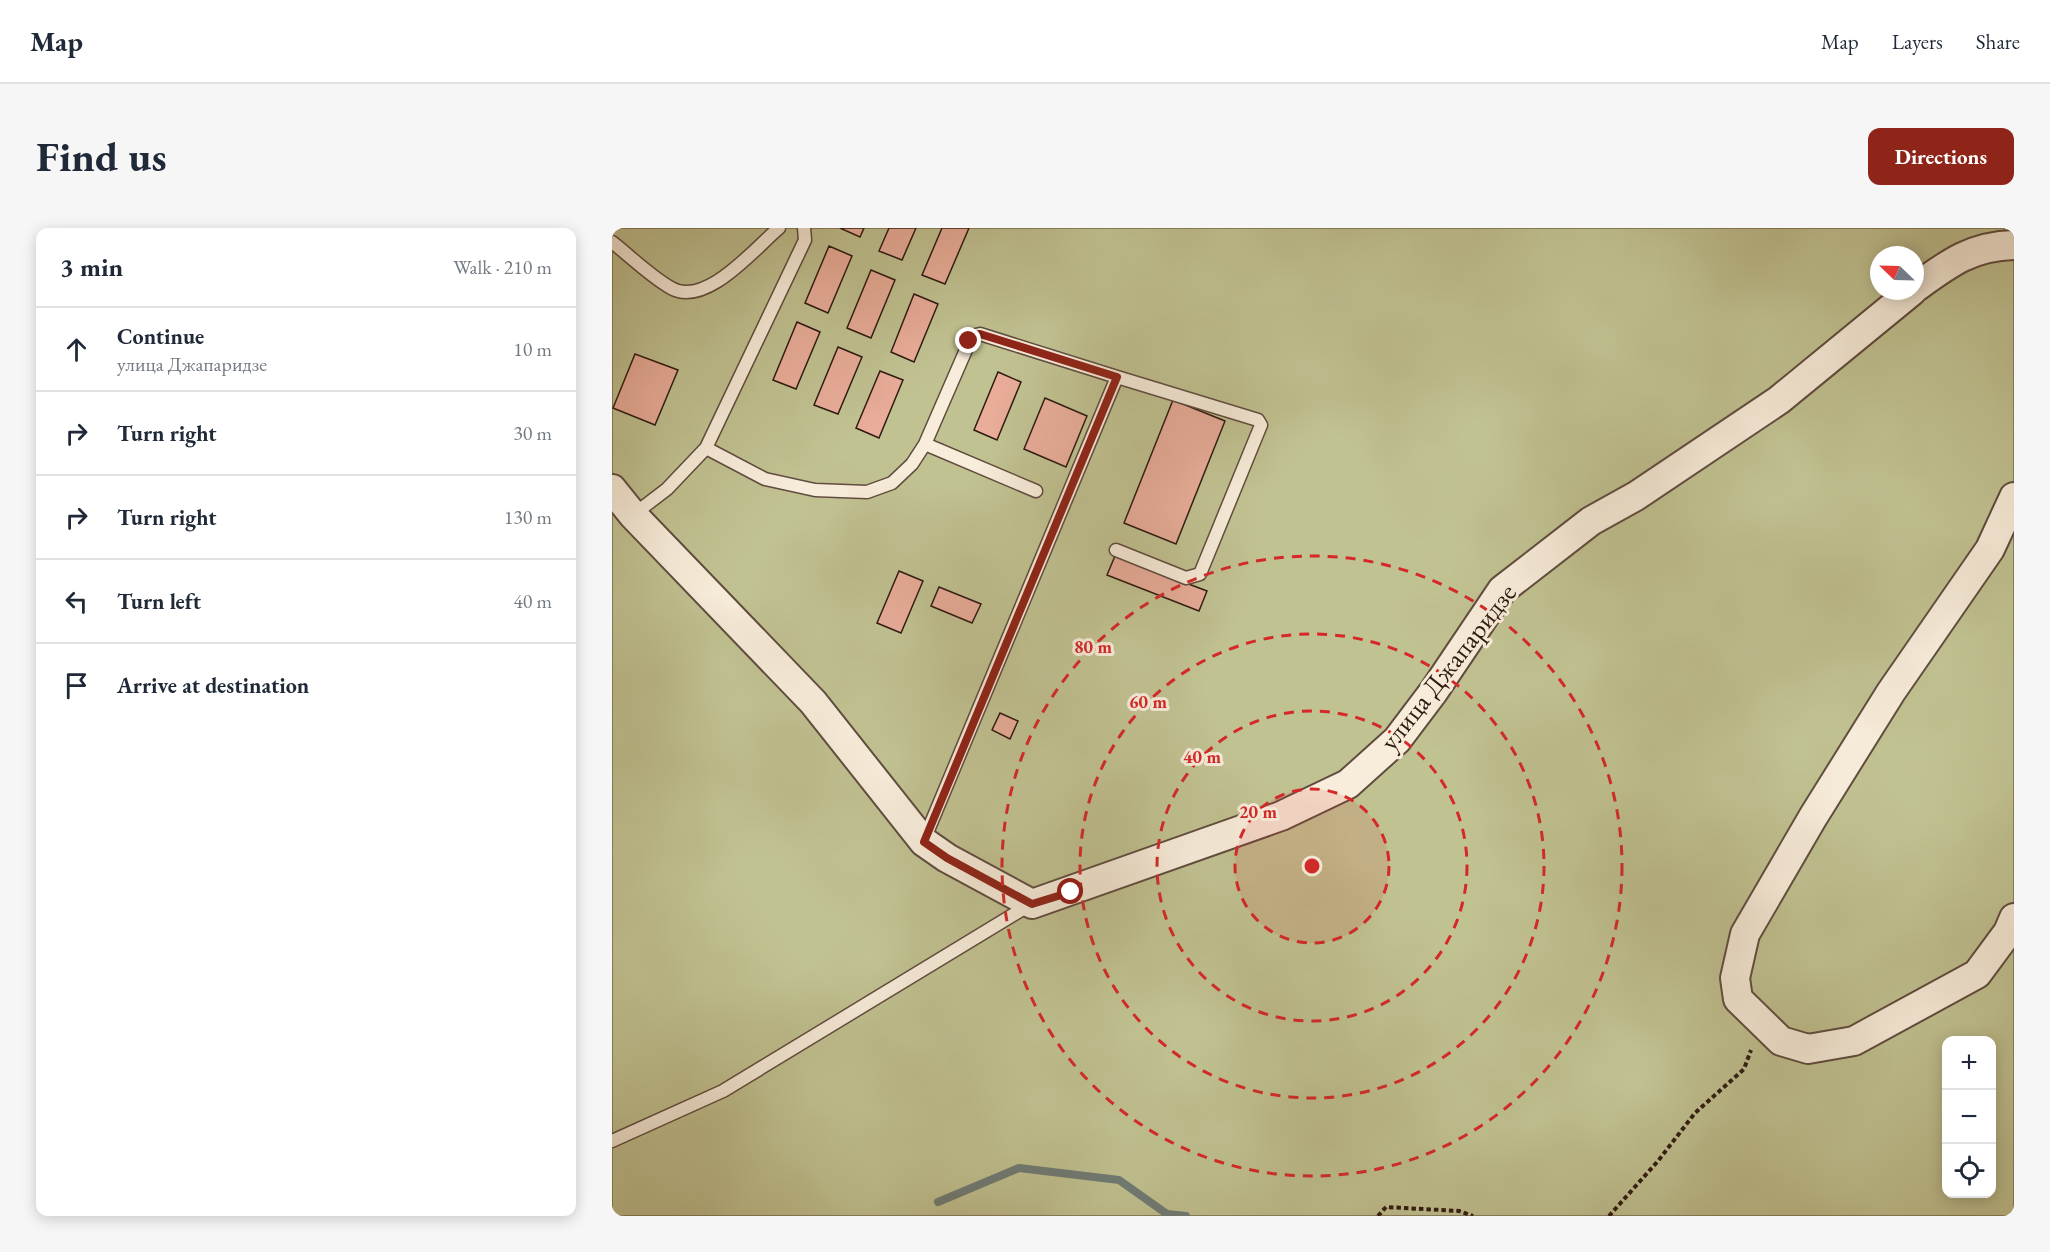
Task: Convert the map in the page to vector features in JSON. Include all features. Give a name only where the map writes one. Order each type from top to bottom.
[{"type":"street","name":"улица Джапаридзе","points":[[1924,282],[1961,255],[1994,245],[2014,245]]},
{"type":"street","name":"улица Джапаридзе","points":[[1032,904],[1281,816],[1348,784],[1397,740],[1434,691],[1502,590],[1591,521],[1636,496],[1779,400],[1901,300]]},
{"type":"street","points":[[612,489],[633,515],[813,702],[924,842],[947,858],[1032,904]]},
{"type":"street","points":[[2014,497],[1990,549],[1891,692],[1813,817],[1745,934],[1735,978],[1738,999],[1761,1024],[1781,1041],[1808,1049],[1854,1041],[1977,974],[2008,932],[2014,918]]},
{"type":"lane","points":[[612,242],[673,289],[690,293],[700,291],[727,274],[779,228]]},
{"type":"lane","points":[[633,515],[667,489],[706,448],[805,240],[804,228]]},
{"type":"lane","points":[[706,448],[765,479],[815,490],[867,492],[892,483],[912,464],[924,444],[972,336],[980,334],[1252,418],[1261,425],[1200,574],[1186,578],[1116,550]]},
{"type":"lane","points":[[924,842],[1117,377]]},
{"type":"lane","points":[[924,444],[1036,491]]},
{"type":"lane","points":[[612,1141],[723,1091],[1032,904]]},
{"type":"path","points":[[1609,1216],[1658,1161],[1695,1113],[1744,1069],[1761,1024]]},
{"type":"path","points":[[1377,1216],[1386,1207],[1459,1211],[1473,1216]]},
{"type":"green space","points":[[612,228],[2004,228],[2014,253],[2014,1216],[612,1216]]},
{"type":"building","points":[[840,228],[864,228],[860,237]]},
{"type":"building","points":[[889,228],[916,228],[902,260],[879,251]]},
{"type":"building","points":[[942,228],[969,228],[945,284],[922,275]]},
{"type":"building","points":[[829,246],[852,256],[828,313],[805,303]]},
{"type":"building","points":[[871,270],[895,280],[871,338],[847,328]]},
{"type":"building","points":[[914,294],[938,304],[914,362],[891,352]]},
{"type":"building","points":[[797,322],[820,332],[796,389],[773,380]]},
{"type":"building","points":[[838,347],[862,357],[838,414],[814,405]]},
{"type":"building","points":[[635,354],[678,370],[655,425],[613,408]]},
{"type":"building","points":[[880,371],[903,380],[879,438],[856,428]]},
{"type":"building","points":[[998,372],[1021,382],[997,440],[974,430]]},
{"type":"building","points":[[1045,398],[1087,416],[1066,467],[1024,449]]},
{"type":"building","points":[[1173,400],[1225,421],[1176,544],[1124,523]]},
{"type":"building","points":[[1115,556],[1207,591],[1199,611],[1107,575]]},
{"type":"building","points":[[899,571],[923,581],[901,633],[877,623]]},
{"type":"building","points":[[939,587],[981,604],[972,623],[931,606]]},
{"type":"building","points":[[1000,713],[1018,721],[1010,739],[992,730]]},
{"type":"waterway","points":[[938,1202],[1019,1168],[1119,1180],[1167,1214],[1186,1216]]},
{"type":"route","points":[[969,341],[972,336],[980,334],[1117,377],[1089,450],[924,842],[947,858],[1032,904],[1071,892]]}]
